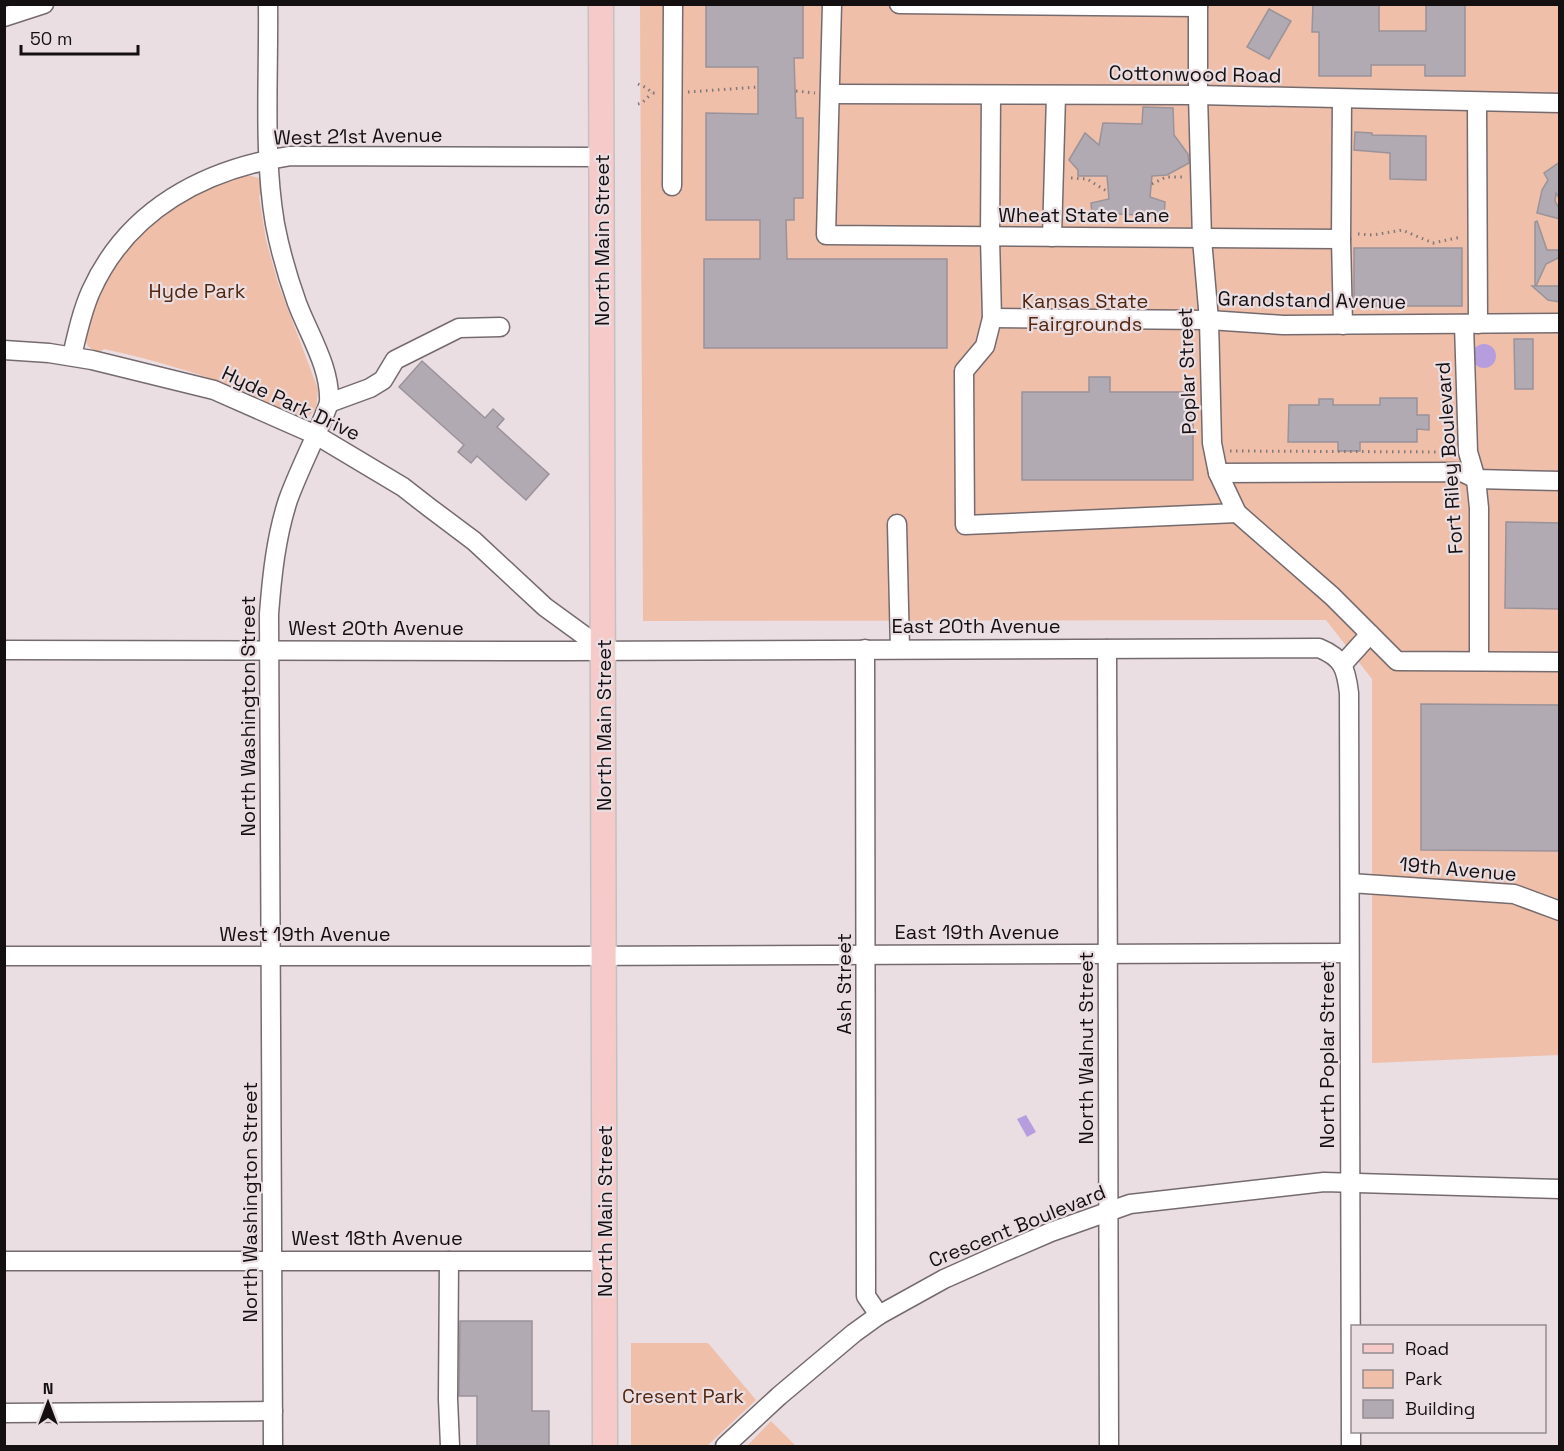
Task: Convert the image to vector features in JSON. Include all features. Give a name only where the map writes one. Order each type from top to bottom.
[{"type":"main road","name":"North Main Street","points":[[601,4],[605,1446]]},
{"type":"street","points":[[4,17],[44,4]]},
{"type":"street","points":[[268,4],[271,193],[283,256],[297,303],[328,382],[329,402],[370,388],[383,380],[395,360],[459,328],[500,327]]},
{"type":"street","points":[[672,186],[673,4]]},
{"type":"street","points":[[830,94],[831,4]]},
{"type":"street","points":[[899,4],[1198,6]]},
{"type":"street","name":"Poplar Street","points":[[1198,6],[1202,238],[1209,320],[1214,451],[1218,473],[1237,513],[1332,596],[1397,661],[1479,661]]},
{"type":"street","name":"Cottonwood Road","points":[[830,94],[1198,95],[1477,103],[1560,103]]},
{"type":"street","name":"Wheat State Lane","points":[[830,94],[826,235],[1341,237]]},
{"type":"street","points":[[992,95],[990,237],[992,318],[985,346],[964,371],[965,525],[1237,513]]},
{"type":"street","points":[[1052,237],[1056,95]]},
{"type":"street","points":[[1342,99],[1343,325]]},
{"type":"street","name":"Fort Riley Boulevard","points":[[1477,103],[1478,237],[1471,324],[1468,452],[1476,479],[1479,508],[1479,661]]},
{"type":"street","name":"West 21st Avenue","points":[[72,356],[85,306],[109,258],[141,221],[164,202],[218,174],[269,159],[290,156],[602,157]]},
{"type":"street","name":"Grandstand Avenue","points":[[992,318],[1209,320],[1283,325],[1560,323]]},
{"type":"street","name":"Hyde Park Drive","points":[[4,350],[72,356],[214,390],[316,435],[371,467],[421,501],[474,541],[546,607],[604,650]]},
{"type":"street","name":"North Washington Street","points":[[273,1446],[274,1260],[269,650],[272,575],[280,529],[294,485],[329,402]]},
{"type":"street","points":[[1218,473],[1462,472],[1476,479],[1560,481]]},
{"type":"street","points":[[897,524],[900,649]]},
{"type":"street","points":[[1342,664],[1370,634]]},
{"type":"street","name":"East 20th Avenue","points":[[604,650],[1319,648],[1334,654],[1342,664]]},
{"type":"street","name":"Ash Street","points":[[866,649],[866,1296],[879,1315]]},
{"type":"street","name":"North Walnut Street","points":[[1107,649],[1109,1446]]},
{"type":"street","name":"West 20th Avenue","points":[[4,650],[604,650]]},
{"type":"street","points":[[1479,661],[1560,662]]},
{"type":"street","name":"North Poplar Street","points":[[1342,664],[1349,693],[1351,1446]]},
{"type":"street","name":"19th Avenue","points":[[1350,883],[1514,894],[1560,911]]},
{"type":"street","name":"East 19th Avenue","points":[[605,955],[1349,953]]},
{"type":"street","name":"West 19th Avenue","points":[[4,956],[605,955]]},
{"type":"street","name":"Crescent Boulevard","points":[[725,1446],[779,1396],[879,1315],[944,1279],[1000,1254],[1051,1232],[1130,1204],[1324,1182],[1560,1189]]},
{"type":"street","name":"West 18th Avenue","points":[[4,1261],[605,1261]]},
{"type":"street","points":[[449,1261],[450,1446]]},
{"type":"street","points":[[4,1413],[273,1411]]},
{"type":"path","points":[[638,84],[652,93],[638,104]]},
{"type":"path","points":[[672,93],[758,87]]},
{"type":"path","points":[[1152,184],[1166,177],[1200,176]]},
{"type":"path","points":[[1054,177],[1087,179],[1108,192]]},
{"type":"path","points":[[1341,237],[1402,230],[1433,243],[1462,237],[1478,237]]},
{"type":"path","points":[[1214,451],[1468,452]]},
{"type":"green space","name":"Kansas State Fairgrounds","points":[[640,5],[1559,5],[1559,1055],[1372,1063],[1372,679],[1326,620],[643,621]]},
{"type":"green space","name":"Hyde Park","points":[[246,175],[259,178],[263,191],[259,196],[266,240],[278,283],[318,389],[316,409],[309,416],[295,415],[232,387],[178,368],[104,349],[100,352],[90,348],[86,339],[87,328],[96,303],[118,261],[131,245],[151,225],[188,199]]},
{"type":"green space","name":"Cresent Park","points":[[631,1343],[708,1343],[756,1400],[707,1446],[631,1446]]},
{"type":"green space","name":"Cresent Park","points":[[771,1421],[796,1446],[747,1446]]},
{"type":"shaded area","points":[[1484,344],[1493,347],[1496,356],[1493,365],[1484,368],[1475,365],[1472,356],[1475,347]]},
{"type":"shaded area","points":[[1026,1115],[1036,1132],[1027,1137],[1017,1119]]},
{"type":"building","points":[[706,4],[803,4],[803,58],[794,58],[796,118],[803,118],[803,198],[794,198],[794,220],[786,220],[787,259],[947,259],[947,348],[704,348],[704,259],[760,259],[760,220],[706,220],[706,113],[758,114],[758,67],[706,67]]},
{"type":"building","points":[[1313,4],[1379,4],[1379,31],[1426,31],[1426,4],[1465,4],[1465,76],[1425,76],[1425,65],[1371,65],[1371,76],[1319,76],[1319,32],[1312,32]]},
{"type":"building","points":[[1269,9],[1291,21],[1269,59],[1247,47]]},
{"type":"building","points":[[1143,107],[1173,108],[1174,135],[1188,154],[1189,163],[1167,175],[1152,176],[1150,197],[1165,202],[1164,216],[1092,213],[1091,203],[1109,199],[1107,176],[1078,176],[1078,170],[1069,160],[1085,133],[1099,145],[1103,123],[1142,124]]},
{"type":"building","points":[[1355,132],[1372,133],[1372,135],[1426,136],[1426,180],[1390,179],[1390,153],[1354,150]]},
{"type":"building","points":[[1560,162],[1560,199],[1556,193],[1555,201],[1560,210],[1560,219],[1537,213],[1542,190],[1548,180],[1544,173]]},
{"type":"building","points":[[1537,221],[1547,250],[1560,250],[1560,257],[1546,264],[1536,286],[1560,286],[1560,302],[1548,300],[1532,286],[1535,286],[1535,222]]},
{"type":"building","points":[[1354,248],[1462,248],[1462,306],[1354,306]]},
{"type":"building","points":[[1514,339],[1533,339],[1533,389],[1515,389]]},
{"type":"building","points":[[422,361],[485,418],[493,409],[504,419],[497,427],[549,474],[526,500],[477,456],[471,463],[458,452],[464,445],[399,387]]},
{"type":"building","points":[[1089,377],[1110,377],[1110,392],[1193,392],[1193,480],[1022,480],[1022,392],[1089,392]]},
{"type":"building","points":[[1380,398],[1417,398],[1417,415],[1429,415],[1429,430],[1417,429],[1417,442],[1360,442],[1360,451],[1338,451],[1338,442],[1288,442],[1289,405],[1319,405],[1319,399],[1333,399],[1333,405],[1380,405]]},
{"type":"building","points":[[1506,522],[1560,523],[1560,609],[1505,608]]},
{"type":"building","points":[[1421,704],[1560,705],[1559,851],[1421,850]]},
{"type":"building","points":[[460,1321],[532,1321],[532,1411],[549,1411],[549,1446],[477,1446],[477,1396],[459,1396]]}]
